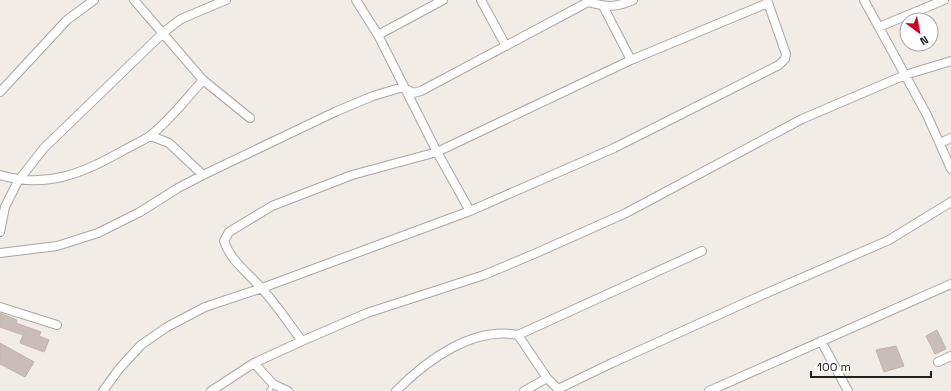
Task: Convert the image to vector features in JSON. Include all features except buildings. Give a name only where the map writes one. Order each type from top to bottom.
[{"type":"street","points":[[0,92],[67,20],[94,0]]},
{"type":"street","points":[[134,0],[164,32],[203,80],[250,118]]},
{"type":"street","points":[[0,232],[5,207],[18,181],[44,148],[164,32],[181,19],[226,0]]},
{"type":"street","points":[[356,0],[378,35],[403,87],[470,211]]},
{"type":"street","points":[[378,35],[443,0]]},
{"type":"street","points":[[481,0],[506,46]]},
{"type":"street","points":[[0,253],[57,246],[98,233],[140,212],[178,188],[203,175],[337,111],[373,96],[403,87],[413,93],[421,91],[587,1],[603,6],[619,6],[633,0]]},
{"type":"street","points":[[864,0],[905,75],[940,143],[951,169]]},
{"type":"street","points":[[878,27],[944,0]]},
{"type":"street","points":[[103,391],[119,369],[141,345],[167,327],[205,307],[262,288],[470,211],[614,148],[779,65],[785,59],[786,54],[768,2],[631,60],[437,152],[352,175],[316,188],[272,206],[229,232],[224,241],[226,248],[240,267],[262,288],[302,341]]},
{"type":"street","points":[[603,6],[631,60]]},
{"type":"street","points":[[211,391],[224,381],[254,363],[302,341],[367,313],[484,275],[534,254],[626,213],[802,119],[905,75],[951,61]]},
{"type":"street","points":[[0,175],[18,181],[48,180],[68,176],[107,160],[150,136],[203,80]]},
{"type":"street","points":[[150,136],[170,143],[203,175]]},
{"type":"street","points":[[940,143],[951,138]]},
{"type":"street","points":[[518,335],[547,378],[559,390],[612,363],[746,302],[889,240],[951,202]]},
{"type":"street","points":[[396,391],[410,378],[466,341],[505,332],[518,335],[702,251]]},
{"type":"street","points":[[709,391],[951,284]]},
{"type":"street","points":[[0,307],[57,325]]},
{"type":"street","points":[[821,341],[848,391]]},
{"type":"street","points":[[938,362],[951,356]]},
{"type":"street","points":[[254,363],[271,388],[288,391]]},
{"type":"street","points":[[524,391],[547,378]]}]
